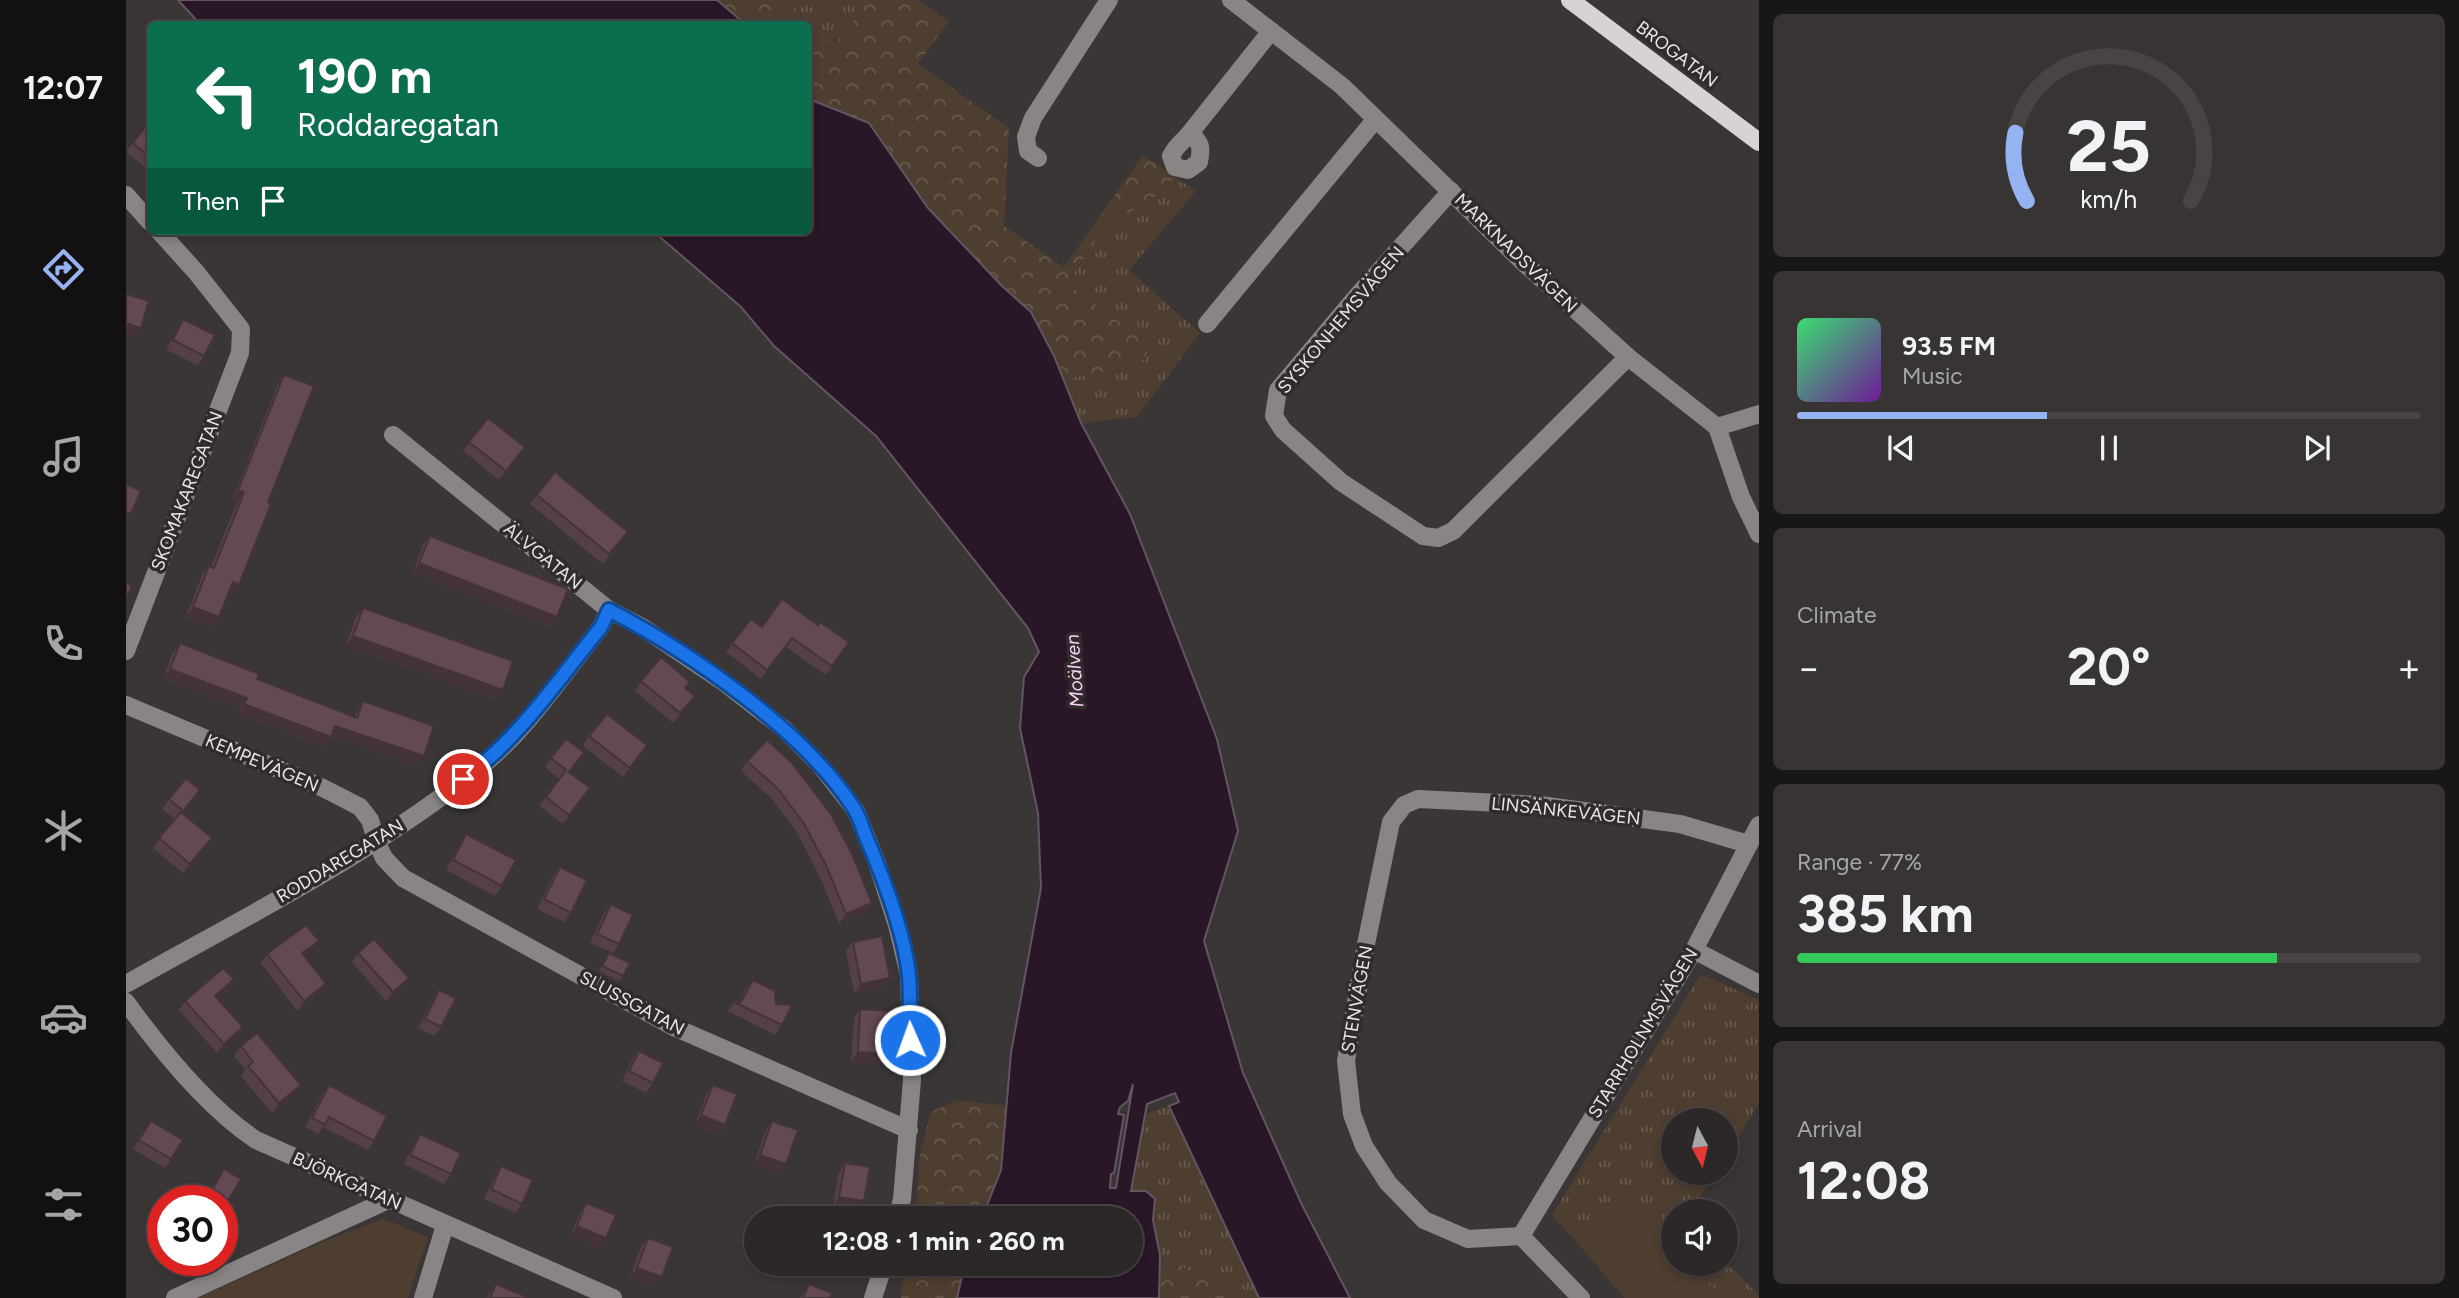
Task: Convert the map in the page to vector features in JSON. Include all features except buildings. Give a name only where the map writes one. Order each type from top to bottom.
[{"type":"main road","name":"BROGATAN","points":[[1570,0],[1759,142]]},
{"type":"street","points":[[1038,158],[1028,151],[1026,137],[1032,118],[1110,0]]},
{"type":"street","name":"MARKNADSVÄGEN","points":[[1231,0],[1342,86],[1523,262],[1628,357],[1717,427]]},
{"type":"street","points":[[1191,132],[1271,31]]},
{"type":"street","points":[[1207,324],[1375,120]]},
{"type":"street","name":"SYSKONHEMSVÄGEN","points":[[1451,191],[1278,390],[1274,416],[1283,430],[1340,482],[1423,536],[1438,538],[1453,531],[1628,357]]},
{"type":"street","points":[[126,195],[147,219]]},
{"type":"street","name":"SKOMAKAREGATAN","points":[[126,651],[240,353],[241,328],[163,235]]},
{"type":"street","points":[[1759,414],[1717,427],[1741,497],[1759,534]]},
{"type":"street","name":"ÄLVGATAN","points":[[393,435],[609,610],[642,627],[711,673],[784,730],[820,765],[856,811],[877,863],[897,925],[909,975],[912,1080],[900,1206]]},
{"type":"street","name":"RODDAREGATAN","points":[[126,984],[377,843],[485,763],[522,725],[601,627],[609,610]]},
{"type":"street","name":"KEMPEVÄGEN","points":[[126,705],[323,788],[360,807],[370,820],[377,843]]},
{"type":"street","name":"LINSÄNKEVÄGEN","points":[[1391,822],[1404,805],[1418,799],[1540,805],[1677,824],[1748,844]]},
{"type":"street","name":"STENVÄGEN","points":[[1391,822],[1346,1061],[1352,1114],[1364,1146],[1388,1182],[1424,1220],[1468,1239],[1521,1236]]},
{"type":"street","name":"STARRHOLNMSVÄGEN","points":[[1521,1236],[1693,950],[1759,825]]},
{"type":"street","name":"SLUSSGATAN","points":[[377,843],[384,858],[402,878],[674,1027],[909,1130]]},
{"type":"street","points":[[1693,950],[1759,984]]},
{"type":"street","name":"BJÖRKGATAN","points":[[126,1002],[142,1024],[231,1124],[256,1140],[613,1298]]},
{"type":"street","points":[[175,1298],[390,1199]]},
{"type":"street","points":[[423,1298],[445,1225]]},
{"type":"street","points":[[1521,1236],[1581,1298]]},
{"type":"street","points":[[873,1298],[880,1276]]},
{"type":"green space","points":[[717,0],[788,0],[806,21],[742,21]]},
{"type":"green space","points":[[788,0],[860,0],[850,30],[832,43],[812,28],[812,21],[803,21]]},
{"type":"green space","points":[[860,0],[918,0],[949,21],[918,64],[1009,128],[1004,226],[1064,267],[1143,155],[1175,177],[1147,203],[1113,217],[1066,283],[1152,346],[1138,366],[1064,379],[1031,312],[1002,286],[928,208],[869,123],[812,100],[812,28],[833,43],[850,30]]},
{"type":"green space","points":[[1175,177],[1196,191],[1129,270],[1200,333],[1137,417],[1081,423],[1064,379],[1138,366],[1152,347],[1066,284],[1113,217],[1147,203]]},
{"type":"green space","points":[[1701,974],[1759,1000],[1759,1103],[1738,1137],[1738,1108],[1661,1108],[1661,1185],[1707,1185],[1699,1199],[1661,1199],[1661,1231],[1623,1189],[1574,1239],[1552,1215]]},
{"type":"green space","points":[[957,1100],[1007,1106],[1001,1170],[987,1206],[917,1206],[920,1153],[931,1112]]},
{"type":"green space","points":[[1169,1106],[1259,1298],[1238,1298],[1160,1255],[1153,1220],[1155,1199],[1131,1192],[1145,1114]]},
{"type":"green space","points":[[1623,1189],[1661,1231],[1661,1276],[1702,1276],[1715,1291],[1707,1298],[1624,1298],[1574,1239]]},
{"type":"green space","points":[[383,1219],[428,1237],[408,1298],[198,1298],[325,1241]]},
{"type":"green space","points":[[1160,1255],[1165,1256],[1238,1298],[1159,1298]]},
{"type":"green space","points":[[1738,1275],[1759,1298],[1707,1298],[1715,1291],[1702,1276]]},
{"type":"green space","points":[[902,1276],[962,1276],[957,1298],[901,1298]]},
{"type":"water","points":[[178,0],[717,0],[742,21],[197,21]]},
{"type":"water","name":"Moälven","points":[[812,100],[869,123],[928,208],[1002,286],[1031,312],[1054,356],[1081,423],[1130,514],[1217,739],[1238,831],[1204,941],[1243,1073],[1301,1203],[1350,1298],[1259,1298],[1169,1106],[1179,1102],[1175,1093],[1147,1104],[1131,1191],[1146,1191],[1155,1199],[1153,1220],[1160,1255],[1159,1298],[957,1298],[962,1276],[1143,1276],[1143,1206],[987,1206],[1001,1170],[1011,1053],[1041,888],[1038,813],[1020,728],[1024,677],[1039,652],[1028,628],[876,436],[774,346],[741,307],[658,235],[812,235]],"holes":[[[1133,1084],[1116,1188],[1110,1188],[1111,1174],[1114,1173],[1124,1115],[1118,1114],[1120,1107],[1128,1101]]]},
{"type":"route","points":[[463,779],[485,763],[522,725],[601,627],[609,610],[642,627],[722,681],[784,730],[820,765],[856,811],[877,863],[897,925],[909,975],[910,1040]]}]
